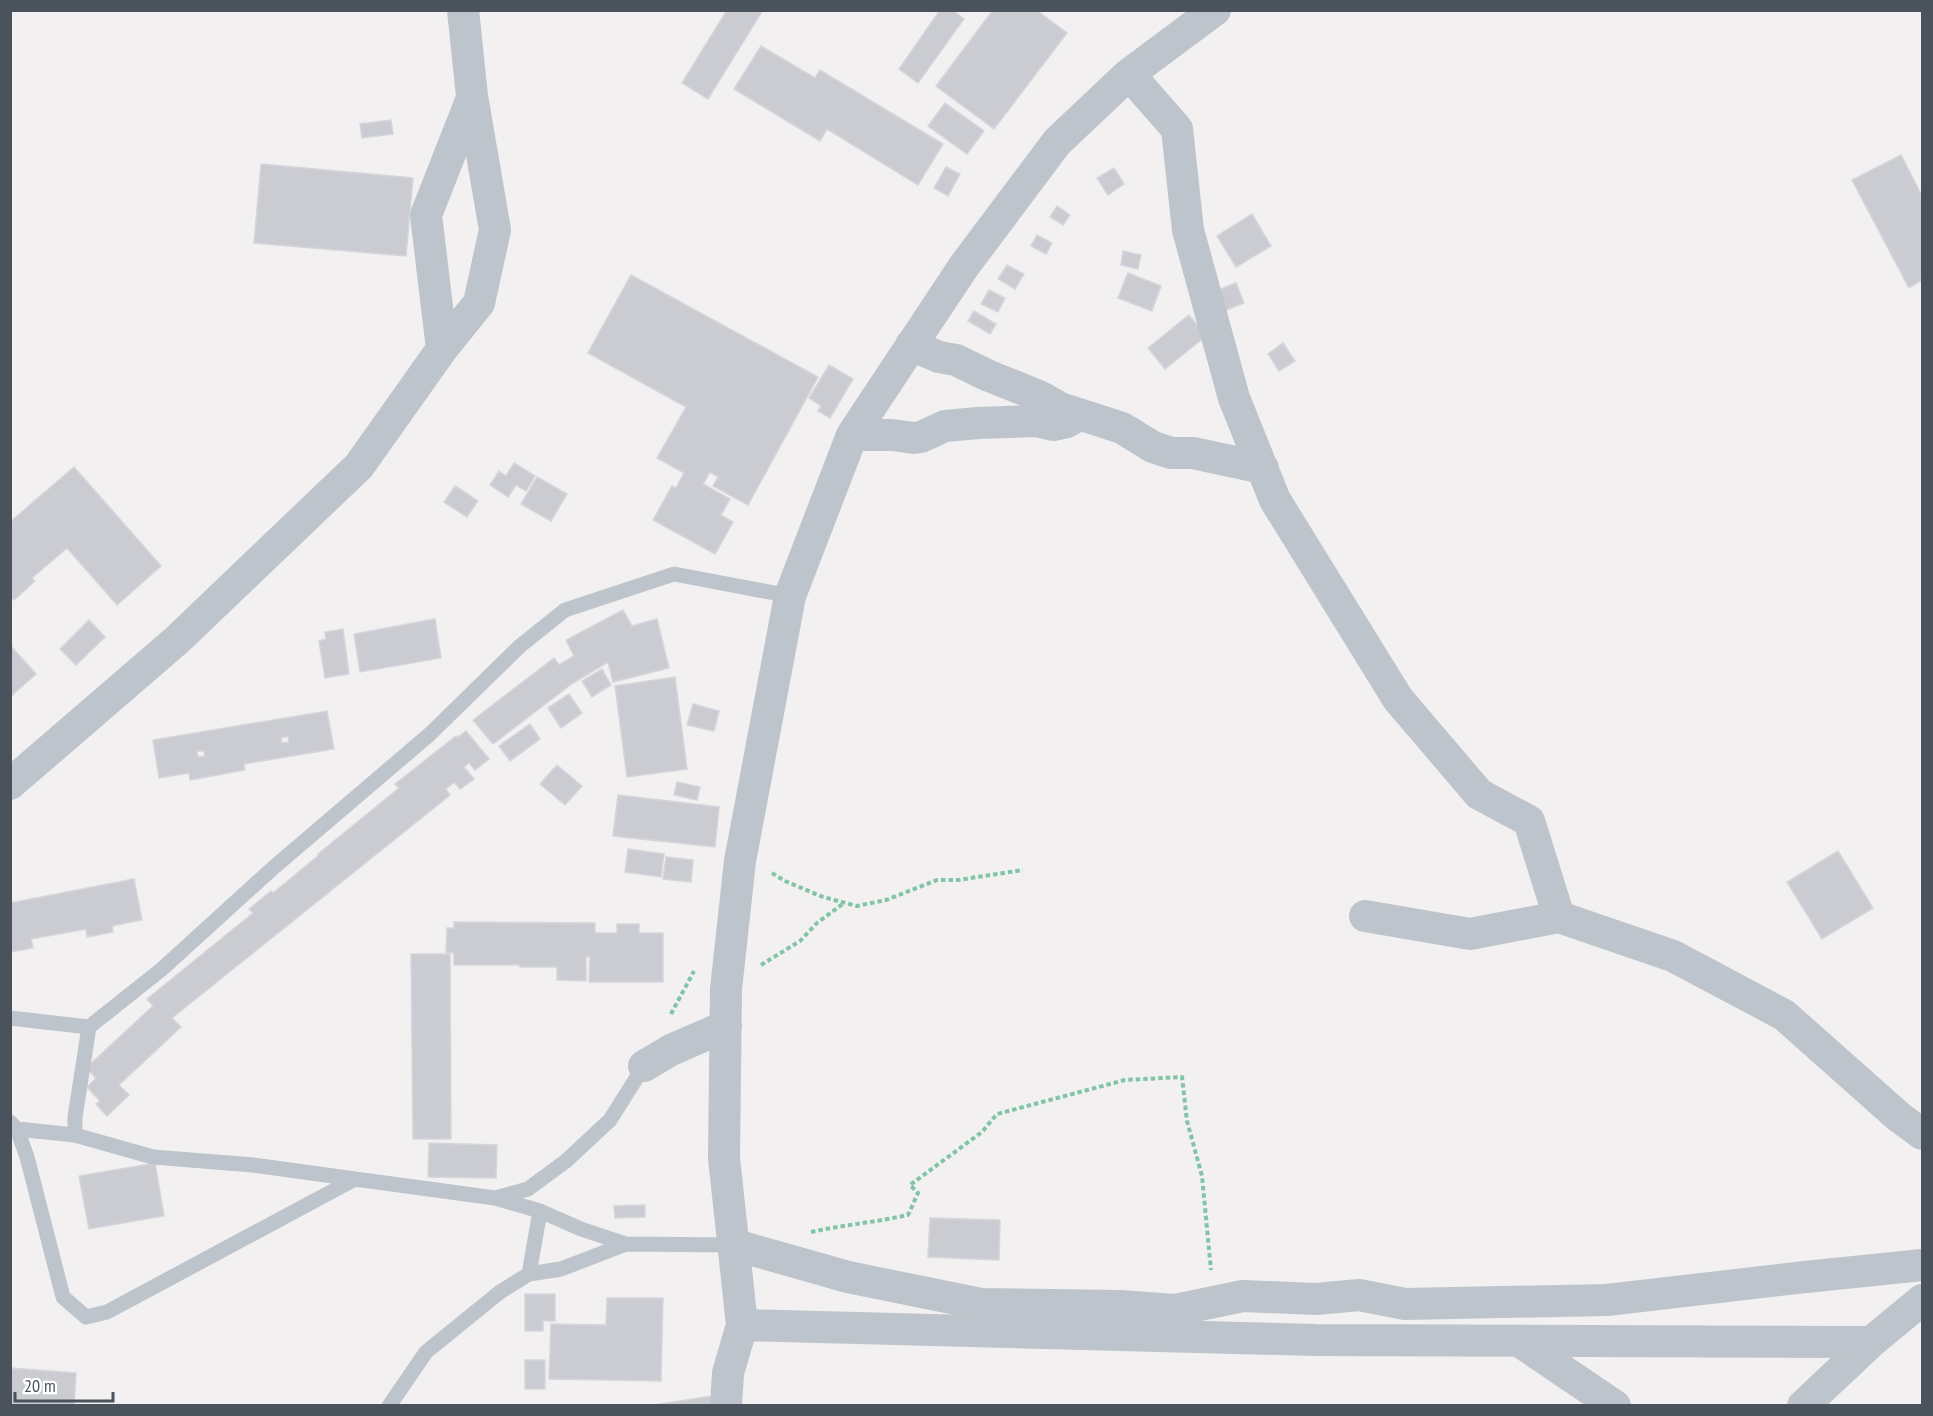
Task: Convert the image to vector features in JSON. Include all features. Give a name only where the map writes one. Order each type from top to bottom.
[{"type":"street","points":[[10,784],[177,640],[359,466],[442,349],[478,303],[495,230],[472,96],[463,10]]},
{"type":"street","points":[[726,1406],[728,1373],[742,1325],[724,1158],[726,988],[740,861],[790,596],[852,435],[964,266],[1057,142],[1129,74],[1215,10]]},
{"type":"street","points":[[1129,74],[1177,129],[1188,231],[1234,398],[1275,500],[1398,699],[1479,794],[1529,821],[1559,917]]},
{"type":"street","points":[[442,349],[426,215],[472,96]]},
{"type":"street","points":[[911,345],[939,357],[956,360],[1039,396],[1060,408],[1122,428],[1144,442],[1172,453],[1193,453],[1263,468]]},
{"type":"street","points":[[852,435],[892,435],[914,438],[945,426],[1036,421],[1053,425],[1067,422],[1080,415]]},
{"type":"street","points":[[1365,916],[1470,934],[1559,917],[1673,956],[1784,1015],[1899,1117],[1923,1134]]},
{"type":"street","points":[[644,1066],[671,1050],[726,1026]]},
{"type":"street","points":[[735,1245],[848,1277],[981,1304],[1120,1306],[1175,1310],[1243,1296],[1316,1299],[1359,1295],[1405,1305],[1607,1300],[1923,1265]]},
{"type":"street","points":[[1803,1406],[1871,1342],[1923,1300]]},
{"type":"street","points":[[742,1325],[1315,1340],[1871,1342]]},
{"type":"street","points":[[1519,1341],[1616,1406]]},
{"type":"lane","points":[[75,1135],[75,1117],[89,1027],[162,969],[273,868],[430,734],[520,646],[565,610],[674,574],[790,596]]},
{"type":"lane","points":[[10,1018],[89,1027]]},
{"type":"lane","points":[[495,1198],[528,1190],[566,1161],[610,1120],[644,1066]]},
{"type":"lane","points":[[355,1179],[107,1312],[86,1317],[63,1297],[29,1167],[14,1126],[75,1135],[153,1157],[252,1165],[495,1198],[540,1211],[581,1229],[626,1244],[735,1245]]},
{"type":"lane","points":[[529,1274],[540,1211]]},
{"type":"lane","points":[[389,1406],[426,1352],[500,1292],[529,1274],[561,1269],[626,1244]]},
{"type":"path","points":[[740,861],[753,859],[762,861],[772,873],[785,881],[823,897],[857,906],[886,900],[937,880],[958,880],[1023,870]]},
{"type":"path","points":[[726,988],[800,941],[817,923],[845,903]]},
{"type":"path","points":[[767,1254],[783,1237],[908,1215],[918,1193],[910,1185],[982,1132],[997,1114],[1125,1080],[1182,1077],[1186,1121],[1202,1176],[1206,1234],[1215,1302]]},
{"type":"building","points":[[727,10],[763,10],[708,99],[682,83]]},
{"type":"building","points":[[940,10],[952,10],[964,19],[918,83],[899,69]]},
{"type":"building","points":[[993,10],[1036,10],[1067,33],[994,129],[936,86]]},
{"type":"building","points":[[761,46],[815,78],[820,70],[943,144],[918,185],[827,129],[820,141],[734,89]]},
{"type":"building","points":[[945,103],[984,131],[967,154],[928,126]]},
{"type":"building","points":[[391,120],[393,134],[362,138],[360,124]]},
{"type":"building","points":[[1901,155],[1922,196],[1922,280],[1909,288],[1852,180]]},
{"type":"building","points":[[261,164],[413,178],[406,256],[254,243]]},
{"type":"building","points":[[946,167],[960,174],[948,196],[934,188]]},
{"type":"building","points":[[1114,168],[1124,184],[1108,195],[1097,178]]},
{"type":"building","points":[[1057,206],[1070,215],[1063,225],[1050,217]]},
{"type":"building","points":[[1252,214],[1271,246],[1236,267],[1217,236]]},
{"type":"building","points":[[1037,235],[1052,243],[1046,254],[1031,246]]},
{"type":"building","points":[[1123,251],[1141,255],[1138,269],[1121,265]]},
{"type":"building","points":[[1007,265],[1024,274],[1015,289],[998,279]]},
{"type":"building","points":[[1128,273],[1161,286],[1152,311],[1118,298]]},
{"type":"building","points":[[631,275],[818,377],[748,505],[713,486],[718,477],[710,472],[703,484],[730,499],[721,515],[733,522],[715,554],[653,520],[672,486],[676,488],[684,473],[657,458],[686,407],[588,353]]},
{"type":"building","points":[[1236,283],[1244,303],[1224,311],[1216,291]]},
{"type":"building","points":[[989,290],[1005,298],[998,312],[981,304]]},
{"type":"building","points":[[974,311],[996,324],[990,334],[968,321]]},
{"type":"building","points":[[1189,315],[1206,336],[1165,369],[1148,348]]},
{"type":"building","points":[[1283,343],[1295,361],[1279,371],[1268,354]]},
{"type":"building","points":[[829,365],[853,379],[830,418],[818,411],[821,406],[809,398]]},
{"type":"building","points":[[514,463],[535,476],[526,491],[516,485],[508,497],[490,485],[499,471],[506,476]]},
{"type":"building","points":[[74,467],[161,566],[117,605],[67,548],[32,578],[35,581],[14,600],[10,596],[10,522]]},
{"type":"building","points":[[537,477],[567,494],[551,521],[521,504]]},
{"type":"building","points":[[455,486],[478,501],[467,517],[444,502]]},
{"type":"building","points":[[623,610],[632,626],[657,619],[669,668],[613,682],[608,662],[573,683],[493,744],[473,720],[554,658],[559,665],[574,656],[566,640]]},
{"type":"building","points":[[435,619],[441,658],[360,672],[354,634]]},
{"type":"building","points":[[89,620],[105,637],[76,665],[60,649]]},
{"type":"building","points":[[343,629],[349,674],[325,678],[319,641],[326,639],[325,632]]},
{"type":"building","points":[[10,645],[36,674],[10,697]]},
{"type":"building","points":[[602,669],[611,685],[592,697],[582,681]]},
{"type":"building","points":[[675,677],[687,769],[627,777],[615,686]]},
{"type":"building","points":[[569,694],[582,713],[561,728],[548,708]]},
{"type":"building","points":[[693,704],[719,711],[714,731],[687,725]]},
{"type":"building","points":[[327,711],[334,749],[244,764],[245,770],[190,780],[189,773],[159,778],[153,740]],"holes":[[[288,736],[289,742],[282,743],[281,738]],[[197,751],[204,751],[205,756],[198,757]]]},
{"type":"building","points":[[530,724],[540,739],[510,761],[499,746]]},
{"type":"building","points":[[466,731],[489,759],[475,770],[469,763],[464,767],[474,779],[460,789],[454,782],[446,789],[450,795],[172,1018],[181,1027],[119,1085],[129,1095],[107,1116],[96,1104],[100,1101],[87,1087],[96,1078],[86,1068],[153,1006],[147,999],[253,913],[249,909],[271,891],[273,893],[399,788],[395,784],[456,736]]},
{"type":"building","points":[[557,765],[582,786],[565,805],[540,784]]},
{"type":"building","points":[[677,782],[700,787],[697,800],[674,795]]},
{"type":"building","points":[[618,795],[719,807],[715,847],[613,836]]},
{"type":"building","points":[[628,849],[664,854],[661,877],[625,872]]},
{"type":"building","points":[[1838,851],[1873,908],[1822,939],[1787,882]]},
{"type":"building","points":[[666,857],[693,860],[691,882],[663,879]]},
{"type":"building","points":[[134,879],[142,920],[112,926],[113,932],[87,937],[86,929],[31,939],[33,948],[10,952],[10,903]]},
{"type":"building","points":[[454,922],[595,923],[595,933],[617,933],[617,924],[639,924],[639,933],[663,933],[663,982],[589,982],[590,957],[586,957],[586,981],[557,980],[557,967],[454,965],[454,953],[446,952],[447,928],[454,928]]},
{"type":"building","points":[[411,954],[450,954],[451,1139],[413,1139]]},
{"type":"building","points":[[429,1143],[497,1145],[496,1178],[428,1177]]},
{"type":"building","points":[[155,1163],[164,1216],[89,1229],[79,1176]]},
{"type":"building","points":[[645,1205],[645,1217],[615,1218],[614,1206]]},
{"type":"building","points":[[930,1218],[1000,1220],[999,1260],[928,1257]]},
{"type":"building","points":[[525,1294],[555,1294],[555,1321],[543,1321],[543,1331],[525,1331]]},
{"type":"building","points":[[607,1298],[663,1298],[661,1381],[549,1379],[551,1324],[606,1325]]},
{"type":"building","points":[[525,1360],[545,1360],[545,1389],[525,1389]]},
{"type":"building","points":[[10,1368],[76,1373],[74,1406],[10,1406]]},
{"type":"building","points":[[711,1396],[713,1406],[655,1406],[655,1405]]}]
